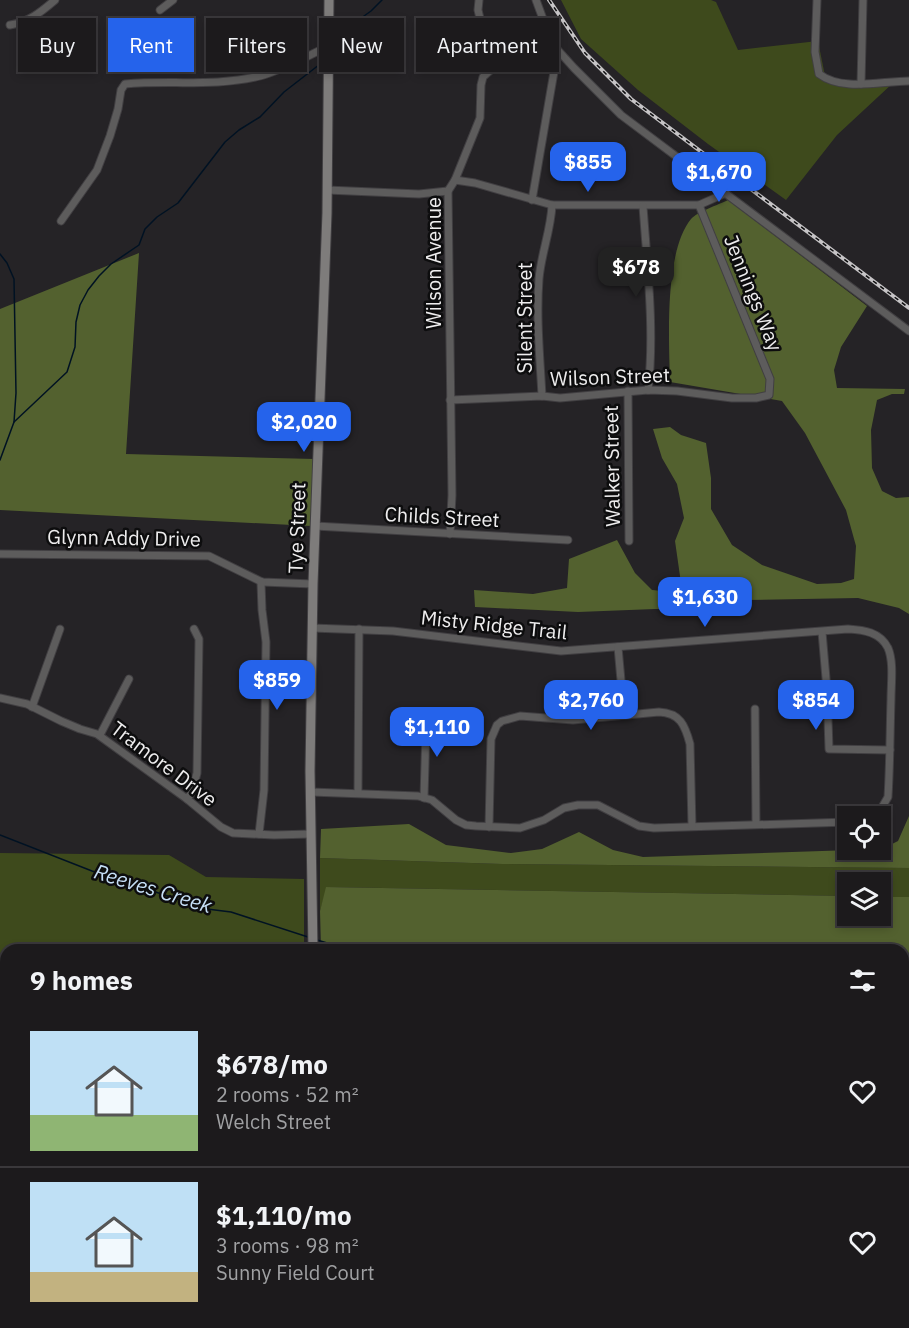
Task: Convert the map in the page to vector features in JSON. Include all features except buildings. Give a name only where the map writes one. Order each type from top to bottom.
[{"type":"street","points":[[10,25],[38,15],[55,0]]},
{"type":"street","points":[[160,10],[173,0]]},
{"type":"street","name":"Tye Street","points":[[329,0],[329,18]]},
{"type":"street","points":[[479,0],[480,18]]},
{"type":"street","points":[[536,0],[543,18]]},
{"type":"street","points":[[817,0],[814,52],[819,74],[826,80],[861,84],[909,81]]},
{"type":"street","points":[[861,84],[863,0]]},
{"type":"street","points":[[61,222],[97,170],[110,136],[121,90],[125,84],[226,82],[262,75],[319,50]]},
{"type":"street","points":[[559,51],[621,115],[909,331]]},
{"type":"street","name":"Tye Street","points":[[313,944],[310,792],[312,628],[327,190],[329,72]]},
{"type":"street","name":"Wilson Avenue","points":[[450,534],[448,191],[455,180],[480,118],[481,85],[483,77],[489,72]]},
{"type":"street","points":[[532,200],[554,72]]},
{"type":"street","points":[[455,180],[475,183],[552,205],[699,205],[726,193]]},
{"type":"street","points":[[327,190],[419,194],[448,191]]},
{"type":"street","name":"Silent Street","points":[[542,396],[539,279],[541,257],[551,220],[552,205]]},
{"type":"street","name":"Jennings Way","points":[[699,205],[770,379],[769,395]]},
{"type":"street","points":[[643,206],[649,314],[648,390]]},
{"type":"street","name":"Wilson Street","points":[[450,400],[542,396],[580,397],[648,390],[732,398],[756,398],[769,395]]},
{"type":"street","name":"Walker Street","points":[[628,391],[629,541]]},
{"type":"street","name":"Childs Street","points":[[315,526],[568,540]]},
{"type":"street","name":"Glynn Addy Drive","points":[[0,554],[209,556],[262,582],[313,584]]},
{"type":"street","points":[[259,834],[264,790],[266,642],[262,610],[262,582]]},
{"type":"street","name":"Misty Ridge Trail","points":[[312,628],[359,629],[561,651],[822,632],[864,630],[874,633],[888,647],[891,658],[888,797],[883,806]]},
{"type":"street","points":[[32,706],[60,629]]},
{"type":"street","points":[[187,799],[192,792],[198,773],[199,639],[194,629]]},
{"type":"street","points":[[358,793],[359,629]]},
{"type":"street","points":[[822,632],[829,749],[890,750]]},
{"type":"street","points":[[618,647],[624,714]]},
{"type":"street","points":[[100,735],[129,679]]},
{"type":"street","name":"Tramore Drive","points":[[0,698],[32,706],[61,721],[100,735],[187,799],[195,808],[233,833],[311,834]]},
{"type":"street","points":[[756,709],[756,824]]},
{"type":"street","points":[[424,798],[426,728],[435,712]]},
{"type":"street","points":[[489,827],[491,739],[497,725],[512,717],[520,716],[573,720],[624,714],[670,713],[682,722],[690,744],[692,826]]},
{"type":"street","points":[[310,792],[424,798],[432,800],[456,820],[466,825],[489,827],[520,828],[544,820],[564,808],[578,805],[598,805],[639,826],[654,828],[837,822]]},
{"type":"green space","points":[[561,0],[711,0],[716,2],[738,50],[818,41],[826,81],[893,83],[837,135],[786,200],[638,90],[581,39]]},
{"type":"green space","points":[[728,200],[867,306],[841,347],[834,370],[837,388],[905,389],[904,394],[892,394],[877,400],[871,430],[872,468],[882,491],[896,498],[909,497],[909,614],[899,608],[858,598],[747,600],[716,609],[578,612],[475,607],[474,590],[533,594],[567,588],[569,559],[617,540],[635,573],[652,590],[673,592],[681,583],[675,541],[684,518],[677,484],[662,458],[653,429],[670,427],[681,435],[706,443],[711,478],[711,509],[732,545],[762,565],[817,584],[841,583],[854,579],[856,546],[846,510],[805,433],[782,401],[670,382],[670,297],[676,252],[682,234],[694,216]]},
{"type":"green space","points":[[139,253],[126,454],[315,459],[311,526],[0,510],[0,309]]},
{"type":"green space","points":[[909,816],[909,868],[502,864],[320,858],[321,829],[409,824],[446,845],[511,853],[542,849],[579,832],[613,850],[643,857],[837,851],[837,860],[891,860],[891,844],[898,841]]},
{"type":"green space","points":[[0,853],[169,855],[206,877],[304,879],[304,944],[0,944]]},
{"type":"green space","points":[[320,858],[502,864],[909,868],[909,897],[891,897],[891,872],[837,872],[837,896],[327,887],[320,911]]},
{"type":"green space","points":[[326,887],[837,896],[837,926],[891,926],[891,897],[909,897],[909,944],[321,944],[320,911]]},
{"type":"waterway","points":[[363,18],[382,0]]},
{"type":"waterway","points":[[14,422],[67,372],[75,347],[76,322],[80,305],[99,276],[111,264],[139,245],[145,229],[157,217],[178,203],[225,142],[260,117],[284,92],[319,65]]},
{"type":"waterway","points":[[0,254],[14,279],[16,393],[14,422],[0,460]]},
{"type":"waterway","name":"Reeves Creek","points":[[0,835],[92,871],[207,909],[231,912],[308,937]]},
{"type":"waterway","name":"Reeves Creek","points":[[317,940],[331,944]]},
{"type":"railway","points":[[549,0],[585,53],[631,99],[909,308]]}]
